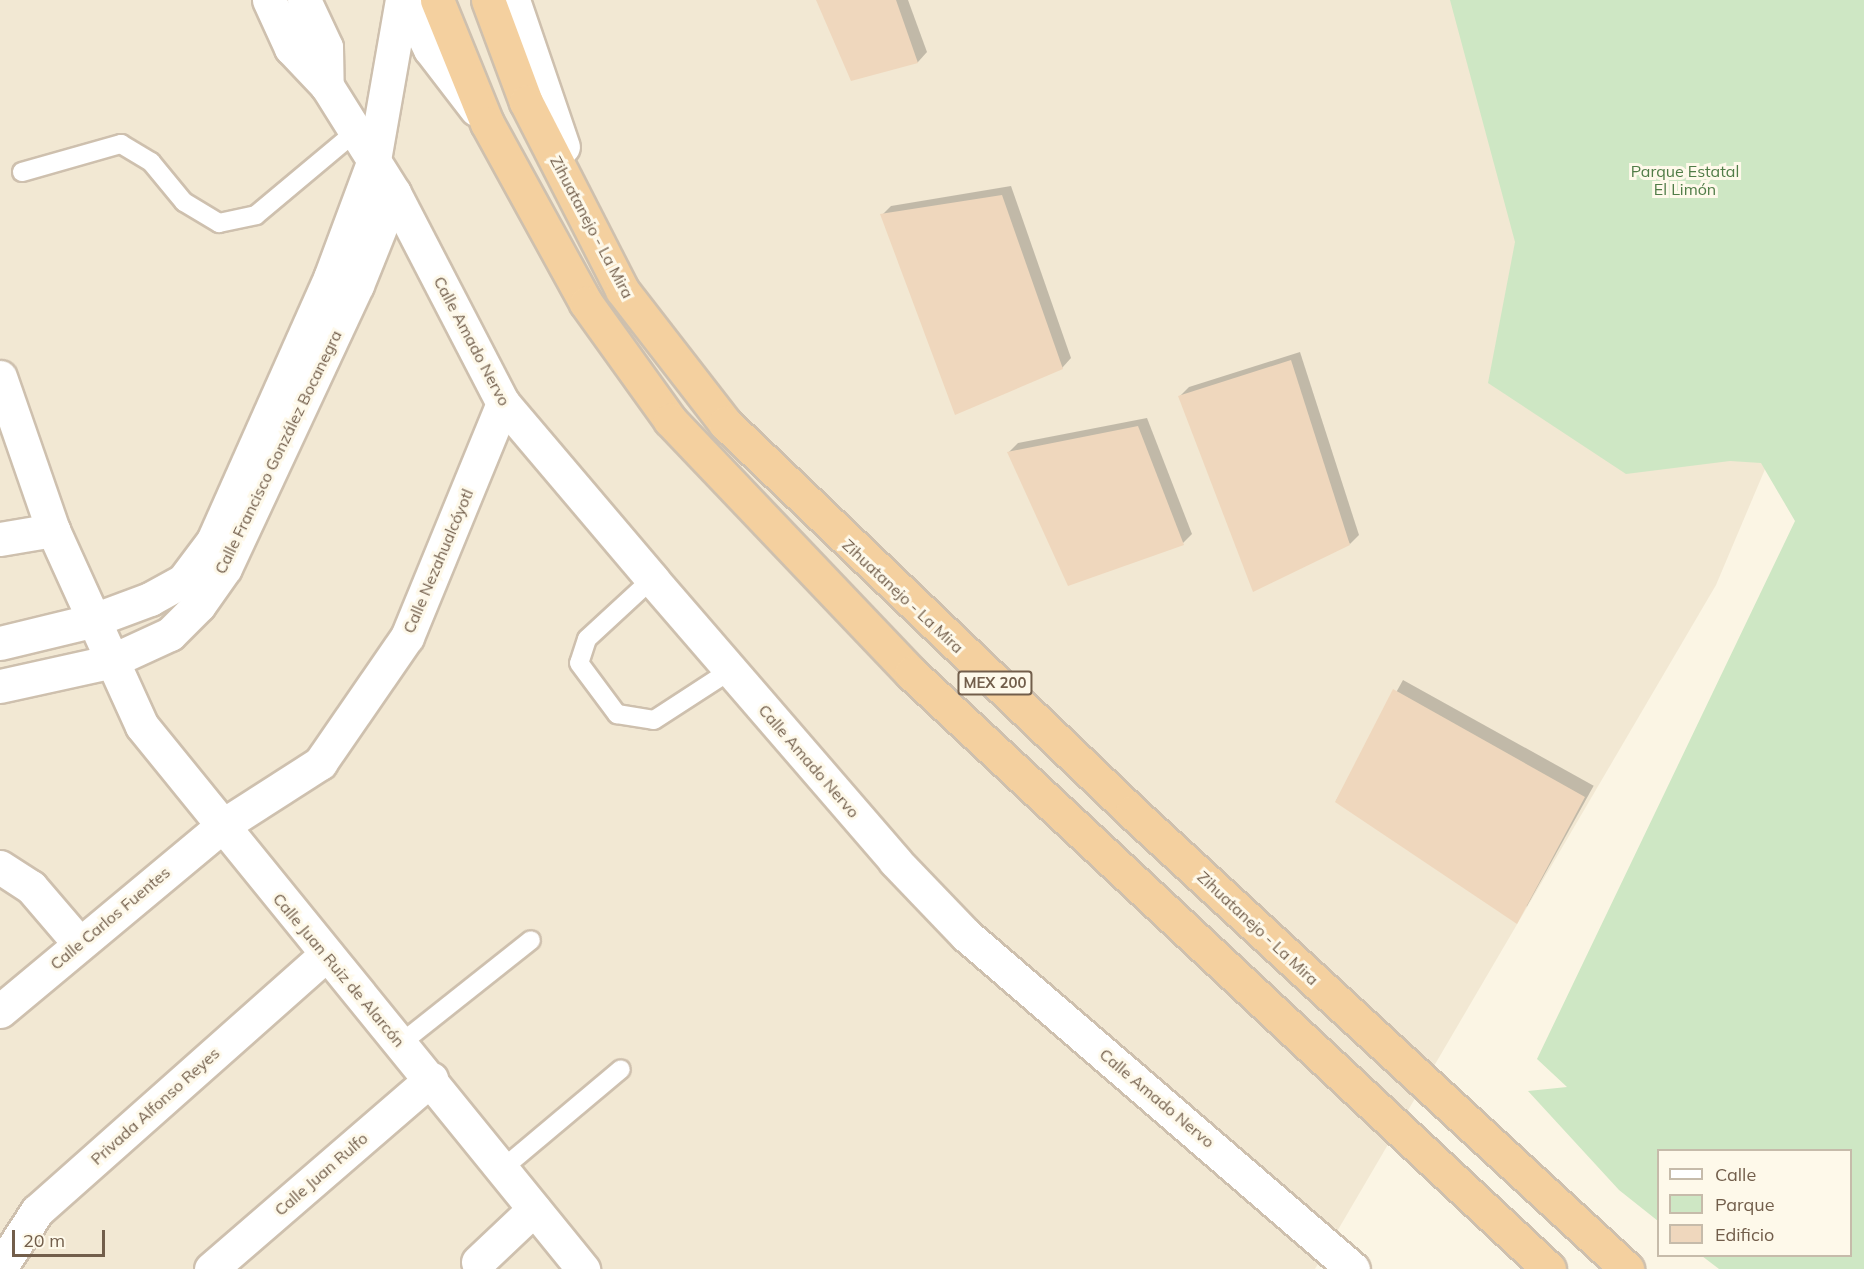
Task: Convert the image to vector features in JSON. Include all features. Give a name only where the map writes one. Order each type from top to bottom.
[{"type":"highway","name":"MEX 200","points":[[437,0],[487,123],[586,303],[670,420],[750,509],[1072,826],[1549,1269]]},
{"type":"highway","name":"Zihuatanejo - La Mira","points":[[488,0],[525,102],[622,290],[725,423],[858,554],[1628,1269]]},
{"type":"street","points":[[268,0],[291,48],[327,86]]},
{"type":"street","points":[[304,0],[326,47],[327,86]]},
{"type":"street","points":[[404,0],[430,50],[487,123]]},
{"type":"street","name":"Calle Francisco González Bocanegra","points":[[0,643],[91,621],[183,581],[213,541],[330,278],[374,160],[404,0]]},
{"type":"street","points":[[513,0],[547,108],[622,290]]},
{"type":"street","name":"Calle Amado Nervo","points":[[327,86],[354,133],[394,193],[503,403],[652,579],[966,935],[1353,1269]]},
{"type":"street","name":"Calle Francisco González Bocanegra","points":[[0,686],[109,662],[170,634],[225,568],[357,285],[394,193]]},
{"type":"street","name":"Calle Juan Ruiz de Alarcón","points":[[0,377],[53,530],[109,662],[142,726],[324,956],[431,1079],[583,1269]]},
{"type":"street","name":"Calle Nezahualcóyotl","points":[[222,826],[320,763],[362,705],[407,637],[503,403]]},
{"type":"street","points":[[0,539],[53,530]]},
{"type":"street","name":"Calle Carlos Fuentes","points":[[0,1011],[79,942],[222,826]]},
{"type":"street","points":[[0,867],[31,887],[79,942]]},
{"type":"street","name":"Privada Alfonso Reyes","points":[[0,1268],[37,1211],[324,956]]},
{"type":"street","name":"Calle Juan Rulfo","points":[[211,1269],[431,1079]]},
{"type":"street","points":[[478,1263],[534,1209]]},
{"type":"lane","points":[[22,172],[121,144],[152,162],[184,202],[219,223],[256,215],[354,133]]},
{"type":"lane","points":[[652,579],[586,639],[579,663],[616,714],[654,720],[731,670]]},
{"type":"lane","points":[[400,1044],[531,940]]},
{"type":"lane","points":[[502,1169],[621,1069]]},
{"type":"shaded area","points":[[0,0],[1864,0],[1864,235],[1716,585],[1315,1269],[0,1269]]},
{"type":"green space","name":"Parque Estatal El Limón","points":[[1450,0],[1864,0],[1864,1269],[1719,1269],[1703,1257],[1852,1257],[1852,1149],[1657,1149],[1657,1220],[1619,1190],[1528,1091],[1567,1087],[1537,1059],[1795,521],[1761,463],[1730,461],[1626,474],[1488,383],[1515,242]]},
{"type":"building","points":[[816,0],[896,0],[918,63],[851,81]]},
{"type":"building","points":[[1002,195],[1063,369],[955,415],[880,214]]},
{"type":"building","points":[[1291,360],[1350,545],[1253,592],[1178,396]]},
{"type":"building","points":[[1138,426],[1184,545],[1068,586],[1007,452]]},
{"type":"building","points":[[1393,689],[1585,797],[1517,924],[1335,802]]}]
